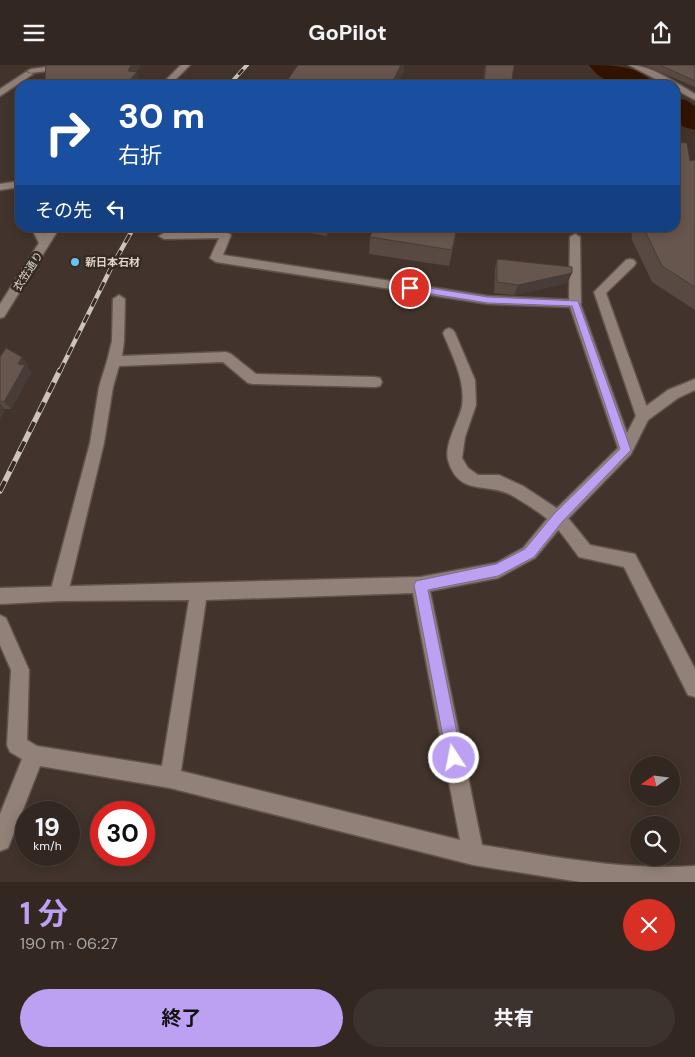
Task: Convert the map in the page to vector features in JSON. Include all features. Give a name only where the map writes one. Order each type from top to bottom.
[{"type":"street","points":[[17,80],[30,70],[81,65]]},
{"type":"street","points":[[170,80],[186,65]]},
{"type":"street","points":[[633,65],[662,80]]},
{"type":"street","points":[[0,93],[15,82]]},
{"type":"street","points":[[680,89],[695,97]]},
{"type":"street","points":[[0,187],[15,185]]},
{"type":"street","points":[[38,232],[45,245]]},
{"type":"street","name":"衣笠通り","points":[[0,314],[52,232]]},
{"type":"street","points":[[164,236],[226,235],[216,258],[488,300],[575,303]]},
{"type":"street","points":[[575,237],[575,303],[626,450]]},
{"type":"street","points":[[630,263],[600,292],[643,416]]},
{"type":"street","points":[[59,593],[97,443],[106,387],[114,361],[118,341],[119,299]]},
{"type":"street","points":[[449,333],[468,380],[469,405],[458,437],[455,459],[464,473],[475,482],[498,482],[518,491],[558,518],[586,552],[628,560],[695,688]]},
{"type":"street","points":[[114,361],[226,357],[253,379],[376,382]]},
{"type":"street","points":[[0,596],[420,585],[498,570],[529,553],[558,518],[626,450],[643,416],[673,394],[695,384]]},
{"type":"street","points":[[420,585],[473,853]]},
{"type":"street","points":[[170,778],[199,592]]},
{"type":"street","points":[[0,624],[20,670],[17,745],[34,755],[170,778],[473,853],[599,878],[668,880],[695,877]]},
{"type":"street","points":[[0,840],[34,755]]},
{"type":"building","points":[[46,65],[131,65],[128,71],[137,72],[130,80],[46,80]]},
{"type":"building","points":[[298,65],[401,65],[394,80],[288,80]]},
{"type":"building","points":[[486,65],[514,65],[512,80],[484,80]]},
{"type":"building","points":[[660,65],[695,65],[695,81]]},
{"type":"building","points":[[680,142],[687,143],[690,161],[695,160],[695,287],[662,266],[645,232],[680,232]]},
{"type":"building","points":[[372,232],[456,232],[452,250],[370,237]]},
{"type":"building","points":[[497,259],[572,267],[572,273],[518,285],[497,282]]},
{"type":"building","points":[[6,348],[22,357],[18,364],[25,365],[4,402],[0,401],[0,357]]},
{"type":"waterway","points":[[603,65],[631,80]]},
{"type":"waterway","points":[[680,110],[695,120]]},
{"type":"railway","points":[[234,80],[247,65]]},
{"type":"railway","points":[[60,371],[112,266],[131,232]]},
{"type":"railway","points":[[0,491],[60,370]]},
{"type":"place","name":"新日本石材","points":[[75,262]]},
{"type":"route","points":[[410,288],[488,300],[575,303],[626,450],[558,518],[529,553],[498,570],[420,585],[454,758]]}]
